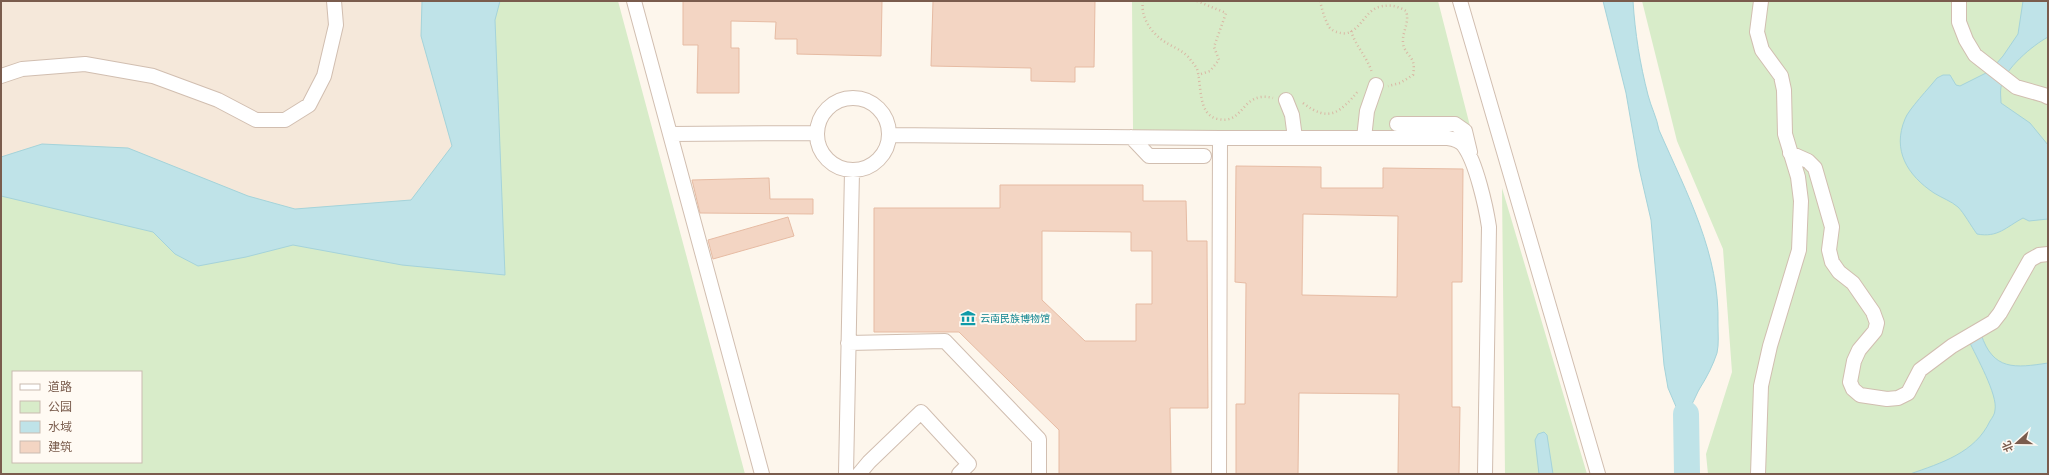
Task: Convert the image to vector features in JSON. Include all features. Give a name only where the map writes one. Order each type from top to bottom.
[{"type":"street","points":[[1,76],[22,69],[85,64],[153,76],[218,100],[256,120],[286,120],[309,105],[324,76],[336,24],[334,1]]},
{"type":"street","points":[[634,1],[762,474]]},
{"type":"street","points":[[1460,1],[1598,474]]},
{"type":"street","points":[[1758,474],[1761,386],[1770,346],[1799,250],[1801,201],[1798,177],[1784,134],[1784,90],[1781,76],[1762,50],[1757,32],[1761,1]]},
{"type":"street","points":[[1959,1],[1960,22],[1966,40],[1975,55],[2016,87],[2048,97]]},
{"type":"street","points":[[1364,138],[1367,111],[1376,85]]},
{"type":"street","points":[[847,98],[860,98],[872,102],[881,111],[887,122],[889,135],[885,151],[874,164],[863,169],[852,171],[841,169],[827,159],[818,144],[816,133],[818,121],[825,110],[835,102],[847,98]]},
{"type":"street","points":[[1286,100],[1292,115],[1295,138]]},
{"type":"street","points":[[1397,124],[1455,124],[1465,131],[1470,156],[1486,210],[1489,227],[1485,474]]},
{"type":"street","points":[[670,134],[816,133]]},
{"type":"street","points":[[889,135],[1220,138],[1448,138],[1464,145],[1470,156]]},
{"type":"street","points":[[1131,137],[1149,156],[1204,156]]},
{"type":"street","points":[[1218,474],[1220,138]]},
{"type":"street","points":[[1790,153],[1808,161],[1816,168],[1832,227],[1829,250],[1832,262],[1839,272],[1853,283],[1873,312],[1877,323],[1875,331],[1859,350],[1854,361],[1850,382],[1853,389],[1860,395],[1887,399],[1898,398],[1908,393],[1920,370],[1952,346],[1993,322],[2030,260],[2039,255],[2048,254]]},
{"type":"street","points":[[846,474],[852,171]]},
{"type":"street","points":[[848,343],[945,341],[1039,439],[1039,474]]},
{"type":"street","points":[[859,474],[869,462],[921,412],[969,464],[959,474]]},
{"type":"path","points":[[1144,1],[1146,20],[1153,32],[1164,41],[1187,54],[1196,68],[1201,97],[1206,111],[1216,119],[1226,120],[1234,118],[1250,100],[1264,96],[1295,100],[1302,102],[1313,111],[1327,114],[1340,110],[1359,90],[1365,86],[1393,85],[1400,83],[1413,75],[1413,60],[1404,47],[1403,40],[1408,18],[1406,11],[1393,6],[1379,7],[1351,32],[1340,34],[1328,26],[1320,1]]},
{"type":"path","points":[[1197,1],[1226,13],[1214,47],[1219,60],[1210,71],[1198,75]]},
{"type":"path","points":[[1351,32],[1356,46],[1370,65]]},
{"type":"shaded area","points":[[1,1],[422,1],[421,36],[452,146],[411,200],[295,209],[42,144],[1,157]]},
{"type":"green space","points":[[422,1],[618,1],[745,474],[1,474],[1,157],[42,144],[128,148],[248,196],[295,209],[411,200],[452,146],[421,36]]},
{"type":"green space","points":[[1132,1],[1438,1],[1470,126],[1452,133],[1133,130]]},
{"type":"green space","points":[[1642,1],[2048,1],[2048,474],[1708,474],[1706,454],[1732,372],[1723,249],[1677,141]]},
{"type":"green space","points":[[1502,188],[1587,474],[1505,474]]},
{"type":"water","points":[[422,1],[500,1],[495,20],[505,275],[402,265],[293,245],[246,257],[198,266],[175,254],[153,232],[1,196],[1,157],[42,144],[128,148],[248,196],[295,209],[411,200],[452,146],[421,36]]},
{"type":"water","points":[[1603,1],[1633,1],[1638,48],[1649,99],[1659,130],[1700,225],[1714,274],[1717,299],[1717,353],[1710,371],[1692,404],[1684,414],[1680,416],[1668,388],[1664,365],[1651,220],[1639,168],[1626,93]]},
{"type":"water","points":[[2023,1],[2048,1],[2048,37],[2027,52],[2013,65],[2003,80],[2001,87],[2001,103],[2030,123],[2048,145],[2048,219],[2029,221],[2023,218],[2002,231],[1984,235],[1977,234],[1958,207],[1924,186],[1910,170],[1904,161],[1901,151],[1901,130],[1910,110],[1937,78],[1943,75],[1950,75],[1956,85],[1960,86],[1990,71],[2003,56],[2018,34]]},
{"type":"water","points":[[1981,334],[1992,355],[1999,361],[2015,366],[2048,363],[2048,474],[1910,474],[1945,461],[1966,449],[1984,432],[1993,416],[1995,411],[1995,403],[1993,395],[1986,376],[1969,341]]},
{"type":"water","points":[[1544,432],[1547,435],[1553,474],[1539,474],[1535,440],[1538,434]]},
{"type":"building","points":[[683,1],[882,1],[881,56],[797,54],[797,39],[775,39],[776,22],[731,21],[731,48],[739,48],[739,93],[697,93],[698,45],[683,45]]},
{"type":"building","points":[[933,1],[1095,1],[1094,67],[1075,67],[1075,82],[1031,81],[1031,68],[931,66]]},
{"type":"building","points":[[1236,166],[1321,167],[1321,188],[1383,188],[1383,168],[1463,169],[1462,282],[1452,282],[1452,407],[1460,407],[1459,474],[1398,474],[1399,394],[1299,393],[1298,474],[1236,474],[1236,404],[1245,404],[1246,283],[1235,282]],"holes":[[[1303,214],[1398,216],[1397,297],[1302,295]]]},
{"type":"building","points":[[769,178],[770,199],[813,199],[813,214],[700,213],[692,180]]},
{"type":"building","name":"云南民族博物馆","points":[[1000,185],[1143,185],[1143,201],[1186,201],[1187,241],[1207,241],[1208,408],[1170,408],[1171,474],[1059,474],[1059,430],[959,332],[874,332],[874,208],[1000,208]],"holes":[[[1042,231],[1131,232],[1131,251],[1152,251],[1152,304],[1136,304],[1136,341],[1085,341],[1042,300]]]},
{"type":"building","points":[[788,217],[794,236],[713,259],[708,240]]},
{"type":"waterway","points":[[1686,414],[1687,474]]},
{"type":"place","name":"云南民族博物馆","points":[[968,318]]}]
